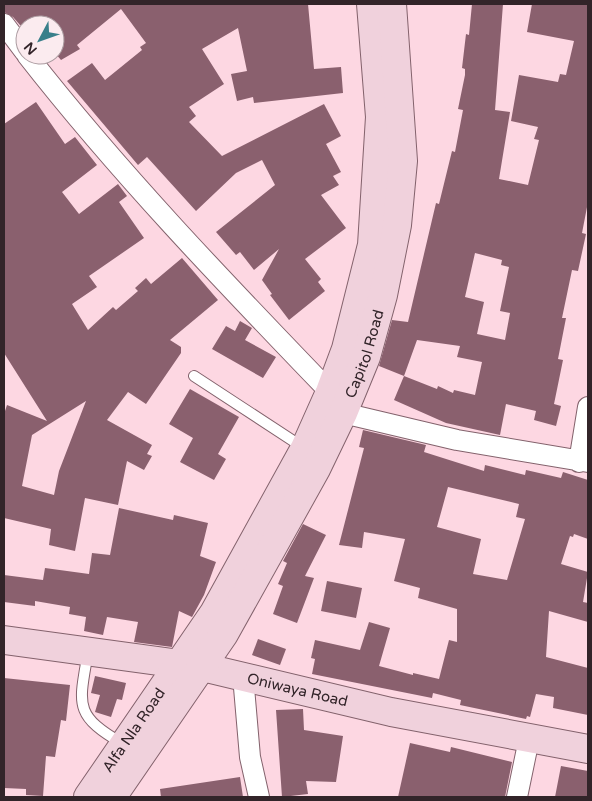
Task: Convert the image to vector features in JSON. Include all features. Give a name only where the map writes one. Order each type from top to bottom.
[{"type":"main road","name":"Capitol Road","points":[[191,665],[224,634],[316,469],[337,403],[346,349],[372,245],[380,117],[371,4]]},
{"type":"main road","name":"Capitol Road","points":[[191,665],[214,614],[305,448],[337,403],[366,357],[380,304],[397,225],[403,161],[392,4]]},
{"type":"main road","name":"Oniwaya Road","points":[[4,640],[191,665],[391,712],[588,749]]},
{"type":"main road","name":"Alfa Nla Road","points":[[88,797],[124,744],[191,665]]},
{"type":"main road","name":"Alfa Nla Road","points":[[112,797],[191,665]]},
{"type":"street","points":[[4,24],[15,39]]},
{"type":"street","points":[[35,65],[64,102],[134,182],[337,403],[457,440],[584,462],[588,407]]},
{"type":"street","points":[[243,676],[250,757],[259,797]]},
{"type":"street","points":[[517,797],[529,739]]},
{"type":"lane","points":[[194,376],[305,448]]},
{"type":"lane","points":[[88,651],[82,690],[83,712],[99,730],[124,744]]},
{"type":"building","points":[[4,4],[308,4],[314,69],[341,67],[343,93],[254,103],[253,97],[237,101],[231,74],[247,71],[238,28],[202,49],[224,84],[189,107],[196,116],[189,122],[222,156],[324,104],[341,136],[326,144],[341,172],[333,176],[339,185],[321,195],[346,228],[305,259],[321,279],[318,282],[325,291],[289,320],[270,295],[272,294],[262,280],[279,249],[254,270],[240,252],[236,255],[216,232],[275,185],[262,160],[236,173],[196,211],[147,157],[138,165],[67,81],[92,63],[105,80],[142,50],[140,47],[146,43],[121,9],[77,45],[80,49],[65,58],[65,15],[15,15],[15,19],[4,12]]},
{"type":"building","points":[[472,4],[503,4],[495,110],[510,112],[499,179],[528,185],[539,140],[534,139],[538,127],[511,121],[519,75],[558,82],[560,74],[566,75],[574,41],[527,32],[532,4],[588,4],[588,202],[582,233],[586,234],[578,271],[572,270],[562,318],[566,318],[558,359],[563,360],[554,404],[561,406],[556,426],[534,420],[536,411],[506,404],[500,435],[446,423],[394,400],[404,376],[379,366],[392,320],[408,322],[436,203],[439,204],[452,151],[455,152],[463,110],[458,109],[465,75],[465,69],[462,68],[466,34],[469,35]],"holes":[[[475,253],[502,260],[501,265],[509,267],[500,311],[510,313],[505,340],[477,334],[484,302],[465,297]],[[417,340],[460,346],[457,357],[482,362],[475,395],[454,390],[453,393],[438,386],[437,389],[404,376]]]},
{"type":"building","points":[[36,102],[65,144],[75,137],[97,165],[62,192],[79,214],[118,184],[127,196],[119,202],[144,238],[89,276],[97,287],[72,304],[88,330],[113,307],[116,310],[138,291],[135,288],[146,278],[151,284],[182,258],[218,300],[170,340],[181,347],[181,353],[146,404],[128,392],[107,420],[152,445],[147,454],[152,456],[144,470],[127,461],[118,505],[85,498],[75,551],[49,545],[51,529],[4,518],[4,414],[7,405],[47,421],[4,353],[4,124]],"holes":[[[86,401],[59,471],[54,495],[22,486],[32,435]]]},
{"type":"building","points":[[240,321],[252,328],[245,340],[276,357],[263,378],[212,349],[226,326],[235,331]]},
{"type":"building","points":[[190,389],[239,417],[218,454],[226,459],[214,480],[180,462],[193,438],[169,424]]},
{"type":"building","points":[[363,430],[426,445],[424,452],[484,471],[485,465],[525,475],[526,470],[561,478],[563,472],[588,480],[588,539],[574,534],[573,537],[570,536],[561,564],[588,572],[583,602],[588,603],[588,622],[549,611],[546,657],[588,668],[588,715],[553,708],[554,697],[536,694],[530,717],[527,716],[526,719],[460,705],[461,700],[433,693],[432,698],[312,674],[315,659],[311,658],[315,640],[360,650],[369,622],[390,628],[379,666],[413,675],[413,673],[439,679],[449,640],[457,642],[457,609],[418,598],[420,588],[394,581],[405,539],[364,532],[362,548],[339,545],[364,448],[359,447]],"holes":[[[448,487],[519,504],[516,517],[525,519],[507,580],[473,574],[481,539],[437,527]]]},
{"type":"building","points":[[119,508],[173,520],[174,515],[208,523],[200,556],[216,562],[204,595],[192,617],[179,611],[172,647],[134,642],[138,622],[107,617],[103,635],[84,631],[86,617],[69,614],[70,607],[35,601],[35,606],[4,602],[4,575],[43,580],[45,568],[89,574],[92,553],[110,555]]},
{"type":"building","points":[[303,524],[326,535],[305,576],[314,578],[297,623],[273,614],[283,586],[278,584],[287,563],[283,561]]},
{"type":"building","points":[[327,581],[362,588],[356,618],[321,611]]},
{"type":"building","points":[[258,639],[286,649],[280,665],[252,655]]},
{"type":"building","points":[[95,676],[126,683],[122,700],[117,699],[111,717],[95,712],[100,695],[91,693]]},
{"type":"building","points":[[4,678],[70,685],[66,721],[61,720],[55,757],[46,756],[43,796],[26,795],[26,789],[4,788]]},
{"type":"building","points":[[303,709],[304,730],[343,736],[336,782],[306,781],[308,794],[282,797],[276,710]]},
{"type":"building","points":[[410,743],[450,752],[451,747],[512,762],[505,797],[398,797]]},
{"type":"building","points":[[561,766],[588,771],[588,797],[555,797]]},
{"type":"building","points":[[240,777],[243,797],[161,797],[160,789]]}]
